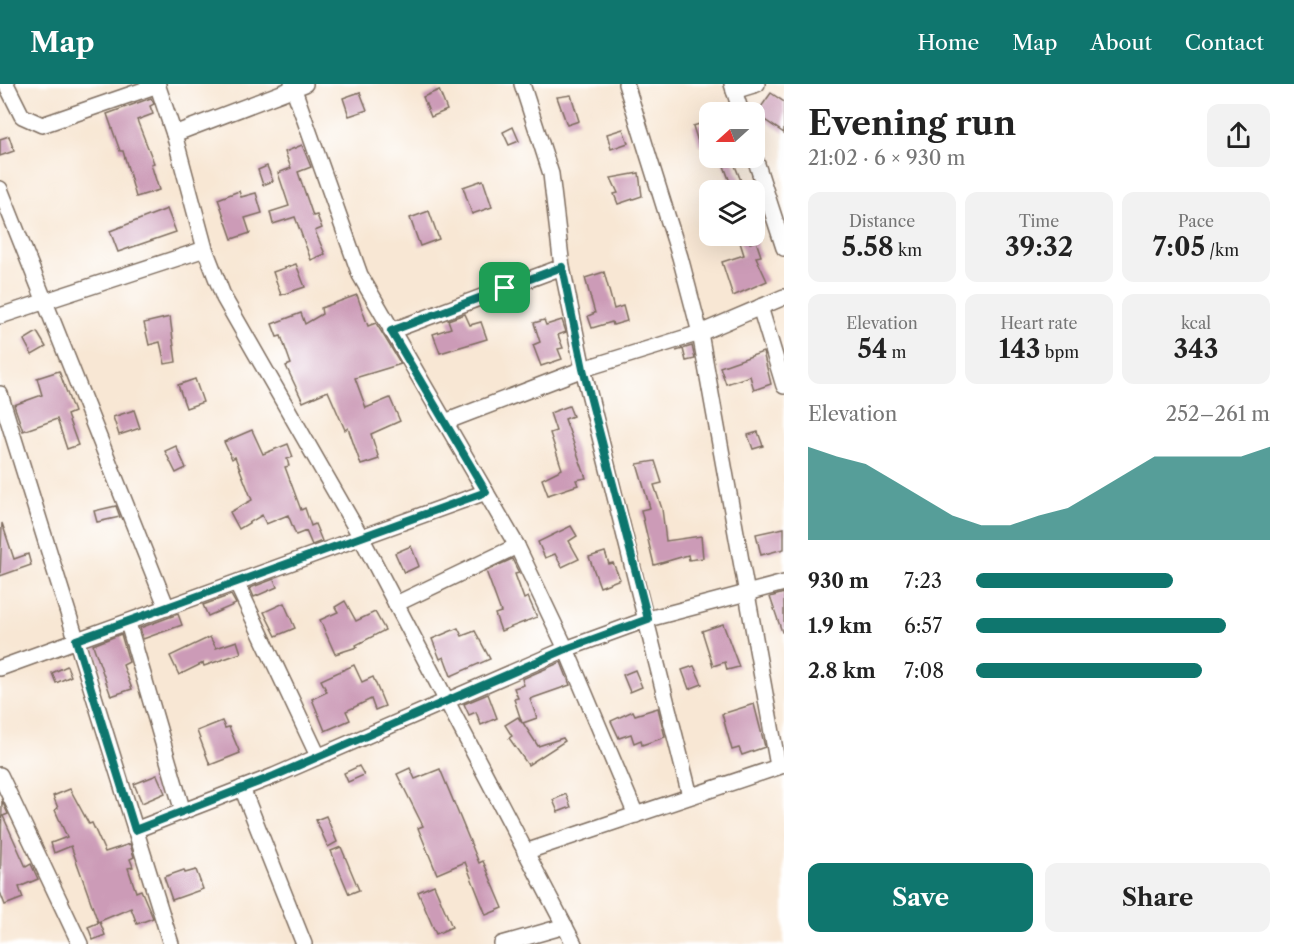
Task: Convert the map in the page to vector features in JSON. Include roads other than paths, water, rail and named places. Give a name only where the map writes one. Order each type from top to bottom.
[{"type":"street","points":[[6,84],[22,116],[42,125],[158,85],[174,134],[205,249],[224,298],[362,539],[574,944]]},
{"type":"street","points":[[522,84],[551,174],[562,267],[583,369],[648,619],[662,688],[690,796]]},
{"type":"street","points":[[525,852],[781,765],[746,594],[700,333],[680,257],[626,84]]},
{"type":"street","points":[[733,88],[757,84]]},
{"type":"street","points":[[174,134],[297,86],[351,253],[367,289],[517,546],[566,649],[636,815]]},
{"type":"street","points":[[758,168],[784,248]]},
{"type":"street","points":[[0,189],[167,608]]},
{"type":"street","points":[[0,315],[205,249]]},
{"type":"street","points":[[391,331],[562,267]]},
{"type":"street","points":[[445,422],[583,369],[700,333],[784,297]]},
{"type":"street","points":[[760,307],[784,386]]},
{"type":"street","points":[[0,394],[135,830],[166,942]]},
{"type":"street","points":[[0,668],[362,539],[486,492]]},
{"type":"street","points":[[396,604],[517,546]]},
{"type":"street","points":[[135,830],[242,788],[566,649],[648,619],[784,583]]},
{"type":"street","points":[[237,584],[318,756]]},
{"type":"street","points":[[128,623],[183,812]]},
{"type":"street","points":[[0,775],[80,944]]},
{"type":"street","points":[[242,788],[304,944]]},
{"type":"street","points":[[502,944],[565,926]]}]
